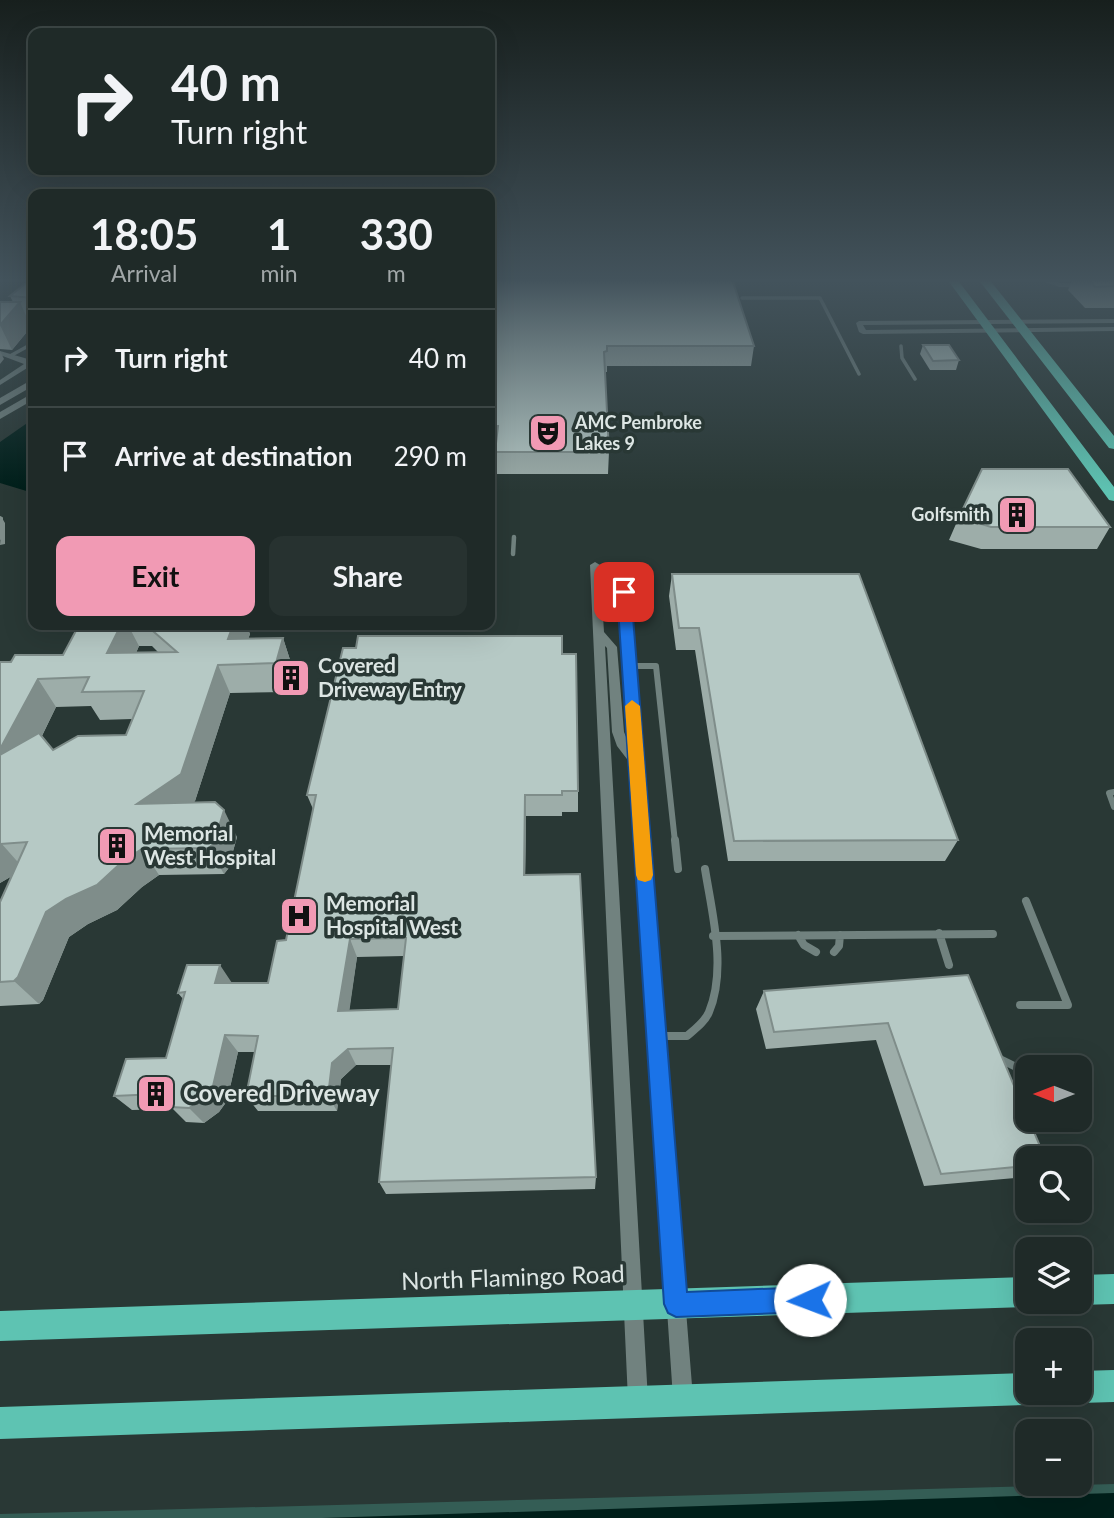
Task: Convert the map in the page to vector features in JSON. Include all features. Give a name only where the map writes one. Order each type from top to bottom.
[{"type":"highway","points":[[1004,350],[1114,497]]},
{"type":"highway","points":[[1039,350],[1111,439]]},
{"type":"highway","points":[[1092,1290],[1114,1289]]},
{"type":"highway","name":"North Flamingo Road","points":[[0,1326],[1015,1292]]},
{"type":"highway","points":[[1092,1387],[1114,1386]]},
{"type":"highway","points":[[0,1423],[1015,1389]]},
{"type":"street","points":[[0,353],[25,360],[28,365],[0,383]]},
{"type":"street","points":[[0,402],[28,385]]},
{"type":"street","points":[[0,416],[28,399]]},
{"type":"street","points":[[595,565],[598,632],[618,732],[621,743],[636,762]]},
{"type":"street","points":[[622,568],[683,1399]]},
{"type":"street","points":[[606,665],[610,839],[608,869],[638,1400]]},
{"type":"lane","points":[[10,356],[21,350]]},
{"type":"lane","points":[[847,350],[859,374]]},
{"type":"lane","points":[[901,350],[902,358],[915,379]]},
{"type":"lane","points":[[513,554],[514,537]]},
{"type":"lane","points":[[629,666],[656,666],[678,869]]},
{"type":"lane","points":[[1114,792],[1108,793],[1114,807]]},
{"type":"lane","points":[[657,1036],[687,1036],[708,1015],[714,996],[713,936],[705,869]]},
{"type":"lane","points":[[1020,1005],[1068,1005],[1026,901]]},
{"type":"lane","points":[[939,933],[949,965]]},
{"type":"lane","points":[[713,936],[993,934]]},
{"type":"lane","points":[[798,935],[804,946],[816,953]]},
{"type":"lane","points":[[834,952],[839,946],[841,935]]},
{"type":"lane","points":[[989,1049],[993,1055],[1015,1066]]},
{"type":"shaded area","points":[[28,422],[28,491],[0,483],[0,442]]},
{"type":"shaded area","points":[[1114,1484],[1114,1518],[0,1518],[0,1514],[1015,1487],[1015,1496],[1092,1496],[1092,1485]]},
{"type":"shaded area","points":[[1114,1493],[1114,1518],[322,1518],[1092,1496],[1092,1494]]},
{"type":"building","points":[[495,350],[607,350],[604,352],[609,452],[495,452],[498,426],[495,426]]},
{"type":"building","points":[[926,350],[952,350],[959,360],[933,361]]},
{"type":"building","points":[[982,469],[1068,469],[1110,527],[991,527],[959,517]]},
{"type":"building","points":[[0,517],[2,538],[0,539]]},
{"type":"building","points":[[672,574],[859,574],[958,840],[734,841],[699,628],[679,628]]},
{"type":"building","points":[[76,630],[118,630],[107,653],[177,652],[152,630],[231,630],[228,639],[283,638],[276,663],[218,665],[181,774],[137,804],[215,802],[224,810],[214,843],[209,848],[142,849],[123,861],[97,885],[66,899],[46,912],[18,977],[14,981],[0,982],[0,902],[27,842],[0,844],[0,755],[39,733],[53,750],[78,736],[126,735],[144,691],[82,692],[89,677],[38,679],[0,749],[0,662],[11,662],[15,655],[63,655]]},
{"type":"building","points":[[358,636],[562,636],[562,654],[576,654],[578,791],[562,791],[562,795],[525,795],[524,875],[580,874],[596,1177],[379,1182],[393,1048],[348,1049],[332,1063],[328,1096],[246,1096],[258,1036],[225,1035],[213,1086],[205,1098],[189,1108],[171,1107],[158,1094],[114,1096],[126,1059],[166,1058],[185,992],[178,993],[187,965],[220,965],[215,983],[268,983],[277,941],[286,940],[316,795],[307,795],[343,648],[356,648]],"holes":[[[406,938],[398,1009],[338,1011],[350,939]]]},
{"type":"building","points":[[968,975],[1015,1088],[1015,1132],[1034,1132],[1040,1146],[1015,1146],[1015,1167],[941,1174],[888,1023],[774,1032],[764,991]]},
{"type":"slow traffic","points":[[632,706],[645,875]]},
{"type":"place","name":"AMC Pembroke Lakes 9","points":[[548,433]]},
{"type":"place","name":"Golfsmith","points":[[1017,515]]},
{"type":"place","name":"Covered Driveway Entry","points":[[291,678]]},
{"type":"place","name":"Memorial West Hospital","points":[[117,846]]},
{"type":"place","name":"Memorial Hospital West","points":[[299,916]]},
{"type":"place","name":"Covered Driveway","points":[[156,1094]]},
{"type":"route","points":[[624,592],[676,1304],[810,1300]]}]
